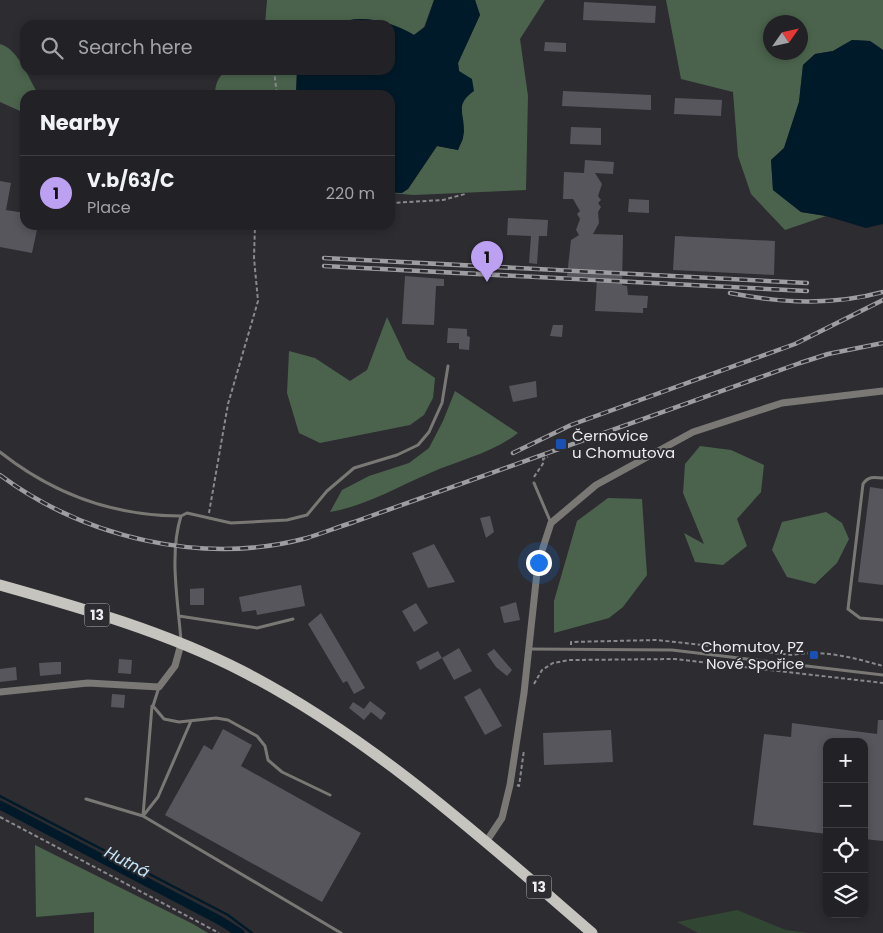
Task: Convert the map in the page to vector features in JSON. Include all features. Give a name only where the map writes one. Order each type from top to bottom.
[{"type":"main road","name":"13","points":[[0,585],[118,621],[181,644],[241,671],[305,708],[409,780],[486,842],[592,933]]},
{"type":"street","points":[[486,842],[502,818],[510,785],[529,649],[538,563],[551,523],[596,484],[693,432],[782,403],[883,391]]},
{"type":"street","points":[[0,692],[88,683],[159,687],[175,666],[181,644]]},
{"type":"lane","points":[[0,452],[19,467],[63,493],[96,505],[152,516],[181,516],[187,512],[231,523],[287,520],[308,514],[327,491],[354,468],[397,455],[418,445],[429,432],[442,403],[448,366]]},
{"type":"lane","points":[[883,478],[872,477],[863,484],[848,609],[852,614],[860,618],[883,620]]},
{"type":"lane","points":[[534,483],[551,523]]},
{"type":"lane","points":[[181,516],[176,531],[181,644]]},
{"type":"lane","points":[[180,616],[257,628],[293,619]]},
{"type":"lane","points":[[529,649],[672,650],[883,675]]},
{"type":"lane","points":[[143,816],[152,706],[159,687]]},
{"type":"lane","points":[[152,706],[164,719],[179,722],[216,718],[228,720],[257,736],[265,746],[268,760],[282,772],[330,795]]},
{"type":"lane","points":[[143,816],[158,797],[191,721]]},
{"type":"lane","points":[[86,799],[143,816],[341,933]]},
{"type":"path","points":[[275,75],[276,90]]},
{"type":"path","points":[[395,203],[443,200],[465,194]]},
{"type":"path","points":[[208,518],[228,404],[258,301],[254,258],[255,230]]},
{"type":"path","points":[[534,483],[536,471],[544,462],[543,458],[548,457]]},
{"type":"path","points":[[570,660],[571,642],[657,640],[792,655],[806,652],[860,659],[883,666]]},
{"type":"path","points":[[532,688],[535,679],[542,670],[553,663],[570,660],[675,659],[883,683]]},
{"type":"path","points":[[510,785],[519,786],[524,747]]},
{"type":"path","points":[[0,817],[219,933]]},
{"type":"green space","points":[[267,0],[434,0],[424,27],[414,35],[395,26],[395,20],[265,20]]},
{"type":"green space","points":[[475,0],[545,0],[520,39],[528,96],[526,190],[414,195],[395,193],[401,193],[408,189],[437,146],[458,150],[463,139],[461,105],[465,97],[465,76],[459,71],[458,63],[480,15]]},
{"type":"green space","points":[[666,0],[883,0],[883,50],[870,41],[852,40],[833,51],[815,54],[803,65],[799,102],[784,148],[771,160],[773,190],[801,212],[826,216],[785,230],[751,194],[738,156],[733,92],[681,79]]},
{"type":"green space","points":[[0,44],[7,47],[18,58],[20,61],[20,75],[28,75],[36,90],[20,90],[20,111],[0,102]]},
{"type":"green space","points":[[221,75],[297,75],[296,90],[216,90]]},
{"type":"green space","points":[[387,317],[407,359],[435,378],[433,398],[424,415],[410,425],[320,443],[299,433],[287,393],[289,351],[315,358],[350,381],[367,370]]},
{"type":"green space","points":[[455,391],[518,433],[498,446],[430,473],[369,501],[330,512],[342,490],[369,476],[409,463],[429,448],[443,421]]},
{"type":"green space","points":[[700,446],[731,450],[764,465],[761,492],[737,519],[747,546],[723,565],[695,562],[684,533],[704,544],[683,493],[685,464]]},
{"type":"green space","points":[[608,498],[642,499],[647,575],[623,607],[609,618],[554,633],[554,601],[577,521]]},
{"type":"green space","points":[[826,512],[842,523],[849,539],[837,563],[815,584],[787,577],[772,550],[782,522]]},
{"type":"green space","points":[[35,845],[208,933],[94,933],[94,912],[36,917]]},
{"type":"green space","points":[[737,910],[786,930],[808,933],[698,933],[677,922]]},
{"type":"water","points":[[434,0],[475,0],[480,15],[458,63],[459,71],[472,79],[474,91],[464,100],[462,105],[464,134],[458,150],[437,146],[408,189],[402,193],[395,192],[395,90],[296,90],[297,75],[395,75],[395,26],[414,35],[425,27]]},
{"type":"water","points":[[353,19],[374,20],[348,20]]},
{"type":"water","points":[[852,40],[870,41],[883,50],[883,224],[866,228],[826,216],[801,212],[773,190],[771,160],[784,148],[799,102],[803,65],[815,54],[833,51]]},
{"type":"building","points":[[584,2],[656,6],[655,23],[583,20]]},
{"type":"building","points":[[545,42],[566,43],[566,52],[544,51]]},
{"type":"building","points":[[563,91],[651,95],[651,110],[562,106]]},
{"type":"building","points":[[675,98],[722,100],[721,116],[674,114]]},
{"type":"building","points":[[571,127],[601,128],[601,145],[570,144]]},
{"type":"building","points":[[585,160],[614,162],[613,174],[595,173],[602,184],[598,196],[601,200],[598,203],[601,207],[598,212],[599,223],[593,234],[623,235],[622,285],[627,286],[628,295],[648,296],[647,308],[643,308],[643,313],[595,311],[597,278],[567,276],[571,240],[579,235],[576,230],[580,219],[577,214],[580,211],[573,199],[563,199],[564,172],[584,173]]},
{"type":"building","points":[[0,181],[11,183],[6,210],[20,212],[20,230],[37,230],[32,253],[0,247]]},
{"type":"building","points":[[629,199],[649,200],[649,213],[628,212]]},
{"type":"building","points":[[508,218],[548,220],[547,236],[539,236],[537,264],[529,263],[531,236],[507,235]]},
{"type":"building","points":[[675,236],[775,241],[774,275],[673,270]]},
{"type":"building","points":[[405,276],[444,279],[444,286],[436,286],[434,325],[402,324]]},
{"type":"building","points":[[553,325],[563,325],[562,337],[550,336]]},
{"type":"building","points":[[448,328],[467,329],[467,336],[470,337],[469,350],[459,349],[459,343],[447,343]]},
{"type":"building","points":[[536,381],[537,397],[513,402],[509,386]]},
{"type":"building","points":[[870,487],[883,489],[883,585],[858,582]]},
{"type":"building","points":[[490,516],[494,532],[486,538],[480,518]]},
{"type":"building","points":[[434,544],[455,582],[428,588],[412,553]]},
{"type":"building","points":[[301,585],[305,606],[257,615],[256,610],[242,612],[239,597]]},
{"type":"building","points":[[204,588],[204,605],[190,605],[190,589]]},
{"type":"building","points":[[516,602],[520,620],[504,623],[500,607]]},
{"type":"building","points":[[416,603],[428,623],[414,632],[402,611]]},
{"type":"building","points":[[321,613],[365,688],[354,694],[347,681],[343,683],[308,624]]},
{"type":"building","points":[[459,648],[472,671],[454,680],[442,658]]},
{"type":"building","points":[[494,649],[512,670],[507,676],[496,667],[487,654]]},
{"type":"building","points":[[438,651],[442,658],[420,670],[416,662]]},
{"type":"building","points":[[119,659],[132,660],[131,674],[118,673]]},
{"type":"building","points":[[61,662],[61,674],[40,676],[39,663]]},
{"type":"building","points":[[16,667],[17,680],[0,682],[0,669]]},
{"type":"building","points":[[480,688],[502,726],[485,735],[464,697]]},
{"type":"building","points":[[112,694],[125,695],[124,708],[111,707]]},
{"type":"building","points":[[370,701],[386,713],[381,720],[371,712],[364,720],[349,708],[353,702],[364,709]]},
{"type":"building","points":[[878,720],[883,720],[883,841],[868,839],[868,738],[823,738],[823,834],[753,825],[764,734],[791,737],[792,723],[877,734]]},
{"type":"building","points":[[223,729],[252,745],[241,766],[361,833],[322,902],[165,815],[204,745],[212,750]]},
{"type":"building","points":[[611,730],[613,762],[544,765],[543,733]]},
{"type":"waterway","name":"Hutná","points":[[0,796],[228,915],[252,933]]},
{"type":"waterway","points":[[0,805],[221,921],[240,933]]},
{"type":"railway","points":[[324,258],[807,283]]},
{"type":"railway","points":[[324,266],[807,291]]},
{"type":"railway","points":[[730,293],[807,302],[845,299],[883,292]]},
{"type":"railway","points":[[513,453],[571,425],[795,344],[883,300]]},
{"type":"railway","points":[[0,475],[33,497],[69,515],[107,530],[146,541],[187,547],[227,549],[267,546],[307,538],[354,522],[800,363],[828,354],[883,343]]},
{"type":"place","name":"V.b/63/C","points":[[487,282]]},
{"type":"place","name":"Černovice u Chomutova","points":[[561,444]]},
{"type":"place","name":"Chomutov, PZ Nové Spořice","points":[[814,655]]}]
